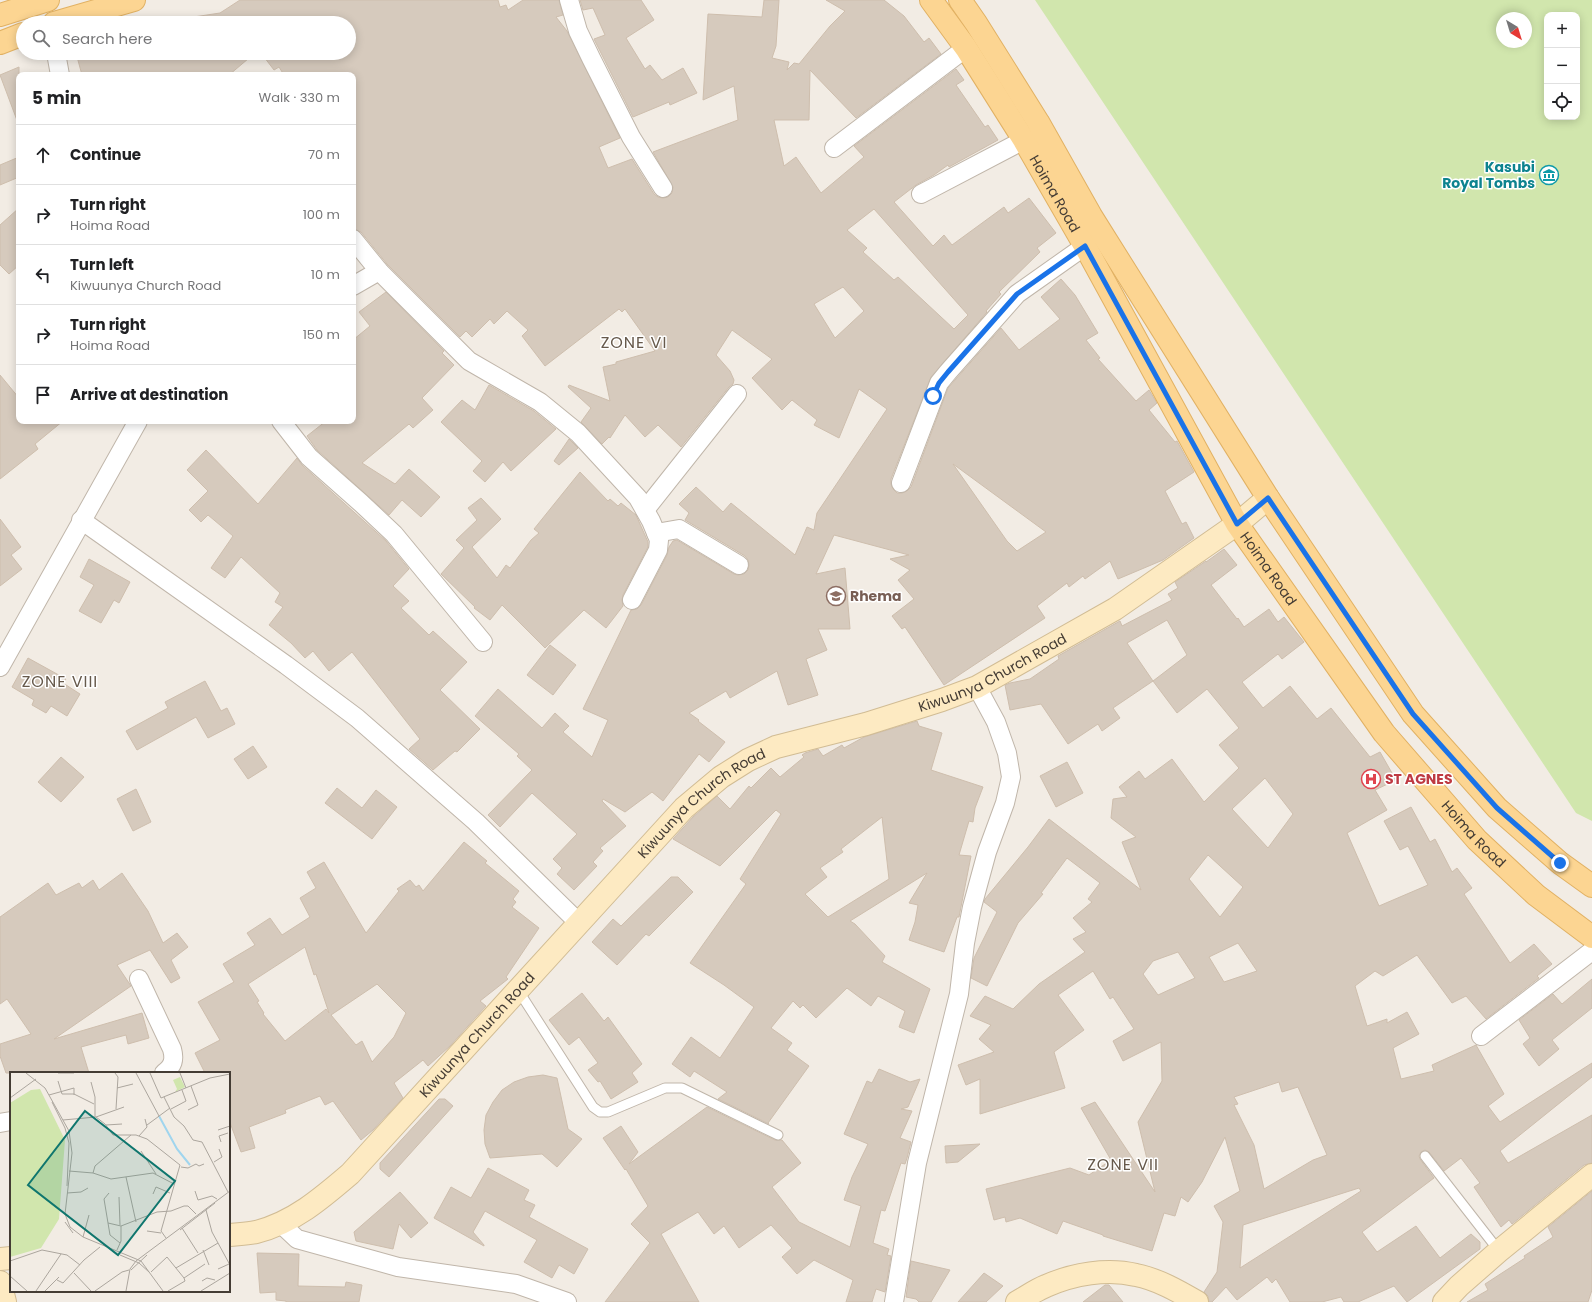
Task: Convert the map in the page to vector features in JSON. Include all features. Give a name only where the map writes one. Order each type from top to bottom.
[{"type":"main road","points":[[0,15],[48,0]]},
{"type":"main road","points":[[78,16],[134,0]]},
{"type":"main road","name":"Hoima Road","points":[[931,0],[966,48],[1024,140],[1085,246],[1237,524],[1384,733],[1477,840],[1536,896],[1592,937]]},
{"type":"main road","name":"Hoima Road","points":[[960,0],[1030,109],[1092,216],[1268,498],[1413,714],[1497,808],[1560,863],[1592,886]]},
{"type":"main road","points":[[0,42],[16,36]]},
{"type":"street","points":[[569,0],[578,31],[591,58],[631,137],[663,188]]},
{"type":"street","points":[[834,148],[966,48]]},
{"type":"street","points":[[57,60],[59,72]]},
{"type":"street","points":[[921,194],[1024,140]]},
{"type":"street","points":[[356,244],[379,271],[469,361],[540,402],[578,433],[638,498],[659,540],[658,550],[632,600]]},
{"type":"street","points":[[901,483],[939,383],[1017,294],[1085,246]]},
{"type":"street","points":[[356,284],[379,271]]},
{"type":"street","points":[[645,510],[737,394]]},
{"type":"street","points":[[0,667],[81,520],[136,424]]},
{"type":"street","points":[[283,424],[309,457],[394,534],[483,642]]},
{"type":"street","name":"Kiwuunya Church Road","points":[[230,1235],[256,1232],[280,1223],[315,1204],[350,1174],[684,808],[722,777],[748,760],[776,747],[866,724],[977,688],[1115,609],[1237,524],[1268,498]]},
{"type":"street","points":[[81,520],[286,665],[356,718],[476,822],[579,923]]},
{"type":"street","points":[[656,533],[679,529],[739,565]]},
{"type":"street","points":[[894,1302],[917,1163],[959,994],[968,928],[988,852],[1005,802],[1011,777],[1007,753],[996,722],[977,688]]},
{"type":"street","points":[[1481,1036],[1592,951]]},
{"type":"street","points":[[139,979],[172,1049],[174,1057],[173,1064],[165,1072]]},
{"type":"street","points":[[0,1123],[10,1120]]},
{"type":"street","points":[[1444,1302],[1459,1286],[1499,1251],[1592,1176]]},
{"type":"street","points":[[280,1223],[296,1239],[398,1267],[516,1284],[567,1302]]},
{"type":"street","points":[[0,1259],[10,1258]]},
{"type":"street","points":[[1017,1302],[1046,1286],[1082,1275],[1109,1271],[1136,1275],[1182,1293],[1197,1302]]},
{"type":"street","points":[[0,1282],[5,1302]]},
{"type":"lane","points":[[518,990],[593,1107],[600,1112],[608,1112],[665,1088],[682,1088],[778,1135]]},
{"type":"lane","points":[[1425,1156],[1499,1251]]},
{"type":"green space","points":[[1035,0],[1592,0],[1592,821],[1576,813]]},
{"type":"building","points":[[240,0],[498,0],[500,7],[506,5],[508,10],[523,0],[559,0],[563,15],[556,17],[567,31],[620,138],[599,147],[608,168],[632,159],[654,194],[663,198],[668,197],[672,193],[673,187],[653,152],[738,120],[734,86],[703,100],[708,14],[762,17],[764,0],[779,0],[776,46],[772,58],[789,62],[787,70],[794,63],[799,64],[830,26],[845,11],[826,0],[884,0],[904,16],[924,42],[929,38],[941,54],[856,118],[810,70],[809,120],[774,120],[784,166],[796,157],[821,193],[864,157],[854,146],[956,69],[964,80],[956,85],[985,127],[988,125],[998,140],[949,167],[948,165],[916,185],[894,202],[933,246],[944,235],[952,245],[1004,207],[1008,213],[1029,198],[1056,233],[1037,248],[1040,252],[999,292],[1001,294],[986,311],[987,312],[931,377],[891,479],[893,489],[897,493],[902,493],[911,487],[948,388],[1001,328],[1019,350],[1060,319],[1041,297],[1061,279],[1075,295],[1098,333],[1086,340],[1100,358],[1098,359],[1136,401],[1149,390],[1157,403],[1149,410],[1175,442],[1177,441],[1194,472],[1165,491],[1182,524],[1186,522],[1194,538],[1163,560],[1118,579],[1110,561],[1085,579],[1083,576],[1069,587],[1067,583],[1037,606],[1045,618],[944,685],[905,627],[902,629],[892,616],[914,599],[898,580],[910,570],[890,559],[909,555],[834,535],[816,574],[845,568],[850,629],[818,629],[827,650],[806,659],[818,695],[788,705],[777,671],[730,698],[726,691],[689,713],[725,742],[709,762],[699,754],[663,801],[652,792],[625,812],[603,799],[602,801],[626,826],[600,848],[603,851],[593,862],[597,866],[574,890],[557,874],[562,868],[553,859],[577,834],[532,793],[500,827],[488,815],[532,770],[517,756],[519,754],[475,716],[498,689],[542,728],[555,713],[569,726],[563,732],[592,757],[608,720],[583,709],[631,610],[637,609],[641,605],[673,541],[677,540],[734,574],[744,574],[748,570],[748,560],[745,556],[685,520],[689,513],[679,504],[696,487],[723,512],[731,503],[795,555],[807,527],[814,530],[817,513],[887,409],[859,389],[839,438],[814,425],[817,420],[792,400],[782,410],[752,378],[772,359],[732,330],[716,355],[730,371],[734,380],[733,384],[681,447],[658,425],[645,437],[625,415],[610,438],[609,437],[602,444],[581,422],[591,408],[568,387],[569,385],[610,401],[603,367],[655,351],[625,309],[622,312],[619,309],[545,366],[522,336],[528,330],[507,311],[494,324],[490,319],[472,337],[466,331],[460,337],[387,264],[361,232],[356,230],[356,72],[282,72],[279,67],[274,70],[266,60],[356,60],[356,16],[200,16],[220,13]],"holes":[[[874,209],[968,315],[954,329],[898,277],[894,280],[863,252],[867,248],[847,230]],[[843,287],[864,311],[835,338],[814,304]],[[953,464],[1046,532],[1017,551],[1007,541]]]},
{"type":"building","points":[[580,0],[641,0],[654,20],[626,38],[645,69],[650,65],[662,80],[683,68],[697,93],[670,105],[669,102],[633,117],[594,39],[605,35],[593,8],[583,10]]},
{"type":"building","points":[[78,60],[247,60],[233,72],[81,72]]},
{"type":"building","points":[[19,67],[19,72],[16,72],[16,118],[0,75]]},
{"type":"building","points":[[16,158],[16,178],[0,185],[0,165]]},
{"type":"building","points":[[16,211],[16,268],[9,274],[0,265],[0,225]]},
{"type":"building","points":[[386,292],[444,351],[442,353],[454,365],[422,398],[433,410],[413,428],[409,424],[362,463],[395,484],[409,469],[440,497],[421,517],[402,500],[389,515],[317,450],[307,436],[322,424],[356,424],[356,338],[370,326],[359,312]]},
{"type":"building","points":[[0,375],[16,394],[16,424],[59,424],[35,444],[38,449],[0,479]]},
{"type":"building","points":[[489,385],[534,411],[556,429],[511,471],[503,462],[485,482],[473,471],[482,461],[441,422],[462,400],[475,410]]},
{"type":"building","points":[[569,439],[578,448],[559,465],[554,461]]},
{"type":"building","points":[[206,450],[258,504],[297,458],[302,465],[386,541],[409,569],[393,586],[409,601],[401,608],[429,635],[433,631],[467,662],[440,690],[480,729],[457,752],[455,751],[433,770],[409,749],[420,739],[352,652],[329,671],[313,651],[305,658],[291,643],[269,625],[283,607],[275,602],[280,593],[241,557],[225,578],[211,568],[233,536],[208,515],[201,522],[189,510],[208,491],[187,470]]},
{"type":"building","points":[[580,472],[608,501],[610,499],[618,506],[621,503],[636,515],[648,542],[648,547],[623,595],[623,606],[606,628],[584,610],[545,648],[502,605],[490,620],[474,608],[475,607],[441,574],[464,548],[456,540],[477,520],[468,508],[481,498],[501,519],[472,547],[497,578],[506,565],[510,568],[531,540],[539,533],[534,529]]},
{"type":"building","points":[[0,519],[21,547],[11,555],[22,569],[0,586]]},
{"type":"building","points":[[1224,549],[1237,565],[1211,585],[1244,627],[1269,609],[1278,622],[1284,617],[1304,642],[1282,659],[1278,654],[1242,682],[1263,708],[1290,686],[1317,719],[1331,708],[1370,757],[1380,752],[1396,780],[1375,790],[1387,810],[1347,833],[1379,906],[1428,885],[1408,846],[1400,850],[1384,821],[1411,807],[1430,842],[1435,839],[1452,872],[1457,868],[1472,888],[1464,894],[1510,963],[1534,944],[1552,964],[1537,976],[1539,978],[1486,1019],[1466,996],[1452,1003],[1417,955],[1383,976],[1375,971],[1355,986],[1367,1026],[1387,1019],[1387,1023],[1407,1012],[1419,1034],[1393,1048],[1401,1079],[1434,1071],[1432,1065],[1476,1045],[1504,1094],[1488,1106],[1500,1122],[1592,1063],[1592,1077],[1500,1151],[1508,1163],[1592,1115],[1592,1163],[1584,1165],[1512,1224],[1509,1220],[1501,1227],[1474,1187],[1480,1183],[1461,1158],[1444,1171],[1429,1152],[1425,1150],[1421,1152],[1419,1156],[1420,1159],[1434,1178],[1362,1232],[1377,1252],[1416,1226],[1440,1258],[1471,1234],[1480,1242],[1480,1249],[1407,1302],[1394,1286],[1358,1302],[1344,1302],[1341,1297],[1322,1302],[1290,1302],[1276,1279],[1272,1283],[1267,1277],[1237,1300],[1226,1287],[1212,1302],[1209,1302],[1208,1296],[1204,1292],[1217,1272],[1223,1222],[1214,1206],[1240,1191],[1225,1137],[1202,1182],[1188,1202],[1181,1197],[1175,1216],[1164,1213],[1152,1251],[1103,1236],[1063,1221],[1057,1234],[1020,1218],[1006,1222],[1005,1217],[994,1220],[986,1189],[1070,1168],[1089,1175],[1111,1160],[1081,1108],[1095,1102],[1155,1192],[1138,1122],[1162,1081],[1161,1042],[1123,1061],[1113,1041],[1134,1029],[1113,997],[1110,999],[1093,971],[1058,995],[1084,1030],[1054,1052],[1065,1088],[980,1114],[980,1079],[966,1085],[958,1065],[994,1052],[979,1039],[991,1025],[970,1016],[985,996],[1013,1009],[1039,984],[1085,952],[1073,939],[1086,932],[1073,918],[1092,902],[1088,899],[1100,883],[1067,858],[1041,893],[1043,894],[1018,923],[987,986],[971,978],[974,958],[997,912],[984,902],[985,899],[1049,819],[1141,890],[1122,842],[1136,837],[1111,818],[1113,799],[1127,797],[1119,787],[1139,771],[1145,779],[1172,759],[1204,802],[1239,768],[1219,745],[1239,728],[1207,689],[1177,713],[1153,681],[1113,708],[1120,718],[1102,731],[1098,724],[1068,744],[1041,704],[1010,710],[1005,685],[1030,679],[1059,659],[1058,656],[1111,626],[1120,621],[1122,626],[1172,600],[1168,594],[1178,588],[1175,582]],"holes":[[[1167,620],[1187,655],[1153,681],[1127,643]],[[1265,778],[1293,814],[1268,848],[1232,809]],[[1208,855],[1243,887],[1220,917],[1189,879]],[[1238,943],[1257,971],[1224,982],[1209,957]],[[1178,952],[1195,978],[1158,995],[1143,974],[1153,961]],[[1279,1082],[1282,1092],[1298,1087],[1327,1155],[1313,1160],[1264,1189],[1254,1145],[1234,1105],[1238,1104],[1234,1097]],[[1359,1188],[1361,1191],[1240,1268],[1243,1225]]]},
{"type":"building","points":[[89,559],[130,582],[119,603],[114,600],[101,623],[79,611],[94,585],[80,577]]},
{"type":"building","points":[[550,645],[576,665],[553,695],[527,675]]},
{"type":"building","points":[[28,658],[66,679],[63,683],[80,694],[67,716],[51,706],[46,713],[32,705],[34,700],[12,687]]},
{"type":"building","points":[[205,681],[221,711],[227,708],[235,724],[208,738],[196,717],[137,750],[126,731],[168,708],[165,702]]},
{"type":"building","points":[[917,721],[919,726],[942,733],[931,770],[983,787],[975,808],[973,822],[969,821],[959,855],[971,856],[959,917],[957,917],[944,952],[909,940],[915,922],[918,905],[909,903],[927,873],[850,921],[855,924],[885,956],[882,962],[930,989],[914,1033],[899,1027],[905,1011],[878,996],[871,1006],[847,988],[816,1018],[803,1005],[800,1008],[793,1001],[771,1028],[792,1043],[787,1050],[809,1066],[768,1123],[769,1124],[718,1099],[727,1092],[694,1071],[690,1077],[672,1064],[691,1037],[720,1058],[754,1007],[690,963],[746,884],[740,879],[781,814],[776,810],[720,866],[673,839],[693,817],[717,796],[730,809],[749,786],[751,788],[771,768],[780,777],[804,757],[802,755],[805,753],[818,749],[823,756],[842,745],[844,748],[864,737]],"holes":[[[882,817],[889,879],[828,917],[805,894],[827,877],[820,868],[843,852],[841,849]]]},
{"type":"building","points":[[253,746],[267,767],[248,779],[234,759]]},
{"type":"building","points":[[61,757],[84,777],[61,802],[38,782]]},
{"type":"building","points":[[1067,762],[1083,793],[1056,807],[1040,776]]},
{"type":"building","points":[[337,788],[362,808],[376,790],[397,807],[372,839],[325,803]]},
{"type":"building","points":[[136,789],[151,822],[133,831],[117,799]]},
{"type":"building","points":[[464,842],[487,861],[485,863],[519,891],[513,899],[516,902],[512,907],[539,928],[506,977],[508,979],[480,1001],[486,1006],[450,1046],[428,1066],[423,1060],[394,1083],[403,1098],[373,1130],[361,1140],[333,1101],[325,1105],[320,1096],[285,1110],[286,1113],[249,1127],[255,1148],[241,1152],[230,1123],[230,1072],[204,1072],[195,1053],[220,1040],[198,1002],[234,982],[223,964],[255,945],[247,933],[270,918],[282,935],[310,917],[300,898],[316,888],[307,872],[324,862],[366,933],[399,891],[397,889],[410,880],[416,887],[419,885],[423,891]],"holes":[[[305,947],[314,975],[316,974],[329,1013],[326,1009],[285,1041],[263,1014],[264,1013],[257,1002],[259,1001],[248,984]],[[377,984],[406,1013],[394,1037],[372,1062],[362,1041],[356,1045],[331,1015]]]},
{"type":"building","points":[[122,873],[148,911],[163,943],[177,933],[188,947],[171,960],[180,978],[171,983],[150,950],[117,965],[131,986],[54,1039],[142,1013],[149,1038],[128,1044],[126,1035],[81,1047],[89,1072],[6,1073],[0,1056],[0,1044],[31,1034],[7,999],[0,1004],[0,917],[48,883],[56,895],[79,883],[82,888],[93,880],[99,890]]},
{"type":"building","points":[[671,877],[678,877],[693,892],[649,936],[646,934],[617,965],[592,942],[613,919],[621,926]]},
{"type":"building","points":[[1592,979],[1592,1008],[1552,1040],[1559,1049],[1539,1066],[1523,1044],[1530,1038],[1519,1020],[1553,994],[1562,1004]]},
{"type":"building","points":[[582,993],[604,1021],[608,1017],[642,1064],[632,1073],[638,1082],[611,1099],[600,1081],[598,1082],[588,1070],[598,1063],[579,1037],[569,1045],[549,1020]]},
{"type":"building","points":[[879,1069],[910,1082],[920,1079],[908,1107],[901,1109],[912,1111],[900,1138],[911,1142],[905,1164],[901,1163],[885,1211],[881,1210],[873,1243],[889,1249],[887,1255],[891,1256],[885,1292],[876,1289],[872,1302],[846,1302],[853,1280],[814,1260],[797,1274],[782,1257],[792,1248],[771,1225],[739,1248],[724,1226],[714,1234],[698,1212],[661,1234],[699,1302],[605,1302],[650,1243],[631,1224],[648,1206],[626,1169],[625,1170],[603,1138],[621,1126],[638,1152],[629,1164],[707,1107],[775,1140],[782,1140],[801,1163],[772,1187],[799,1222],[850,1247],[861,1206],[844,1200],[852,1177],[868,1144],[844,1134],[867,1081],[872,1083]]},
{"type":"building","points":[[543,1075],[557,1078],[568,1129],[582,1139],[557,1167],[542,1154],[490,1158],[485,1144],[484,1130],[486,1115],[493,1102],[502,1090],[514,1082],[528,1077]]},
{"type":"building","points":[[439,1099],[445,1099],[453,1106],[389,1177],[380,1169],[380,1163]]},
{"type":"building","points":[[980,1144],[958,1162],[946,1163],[945,1146]]},
{"type":"building","points":[[488,1168],[529,1190],[524,1200],[535,1205],[529,1217],[588,1249],[574,1274],[559,1265],[552,1278],[524,1262],[537,1240],[485,1211],[473,1232],[484,1246],[434,1218],[451,1187],[471,1198]]},
{"type":"building","points":[[1592,1191],[1592,1290],[1588,1302],[1467,1302],[1488,1290],[1485,1284],[1525,1258],[1524,1256],[1553,1237],[1548,1227]]},
{"type":"building","points":[[400,1192],[428,1223],[411,1238],[399,1224],[393,1249],[356,1241],[354,1232]]},
{"type":"building","points":[[257,1253],[299,1254],[298,1286],[345,1287],[346,1282],[362,1285],[359,1302],[286,1302],[276,1300],[276,1292],[260,1293]]},
{"type":"building","points":[[911,1261],[950,1270],[931,1302],[919,1302],[916,1299],[906,1297]]},
{"type":"building","points":[[984,1273],[1003,1286],[986,1302],[958,1302]]},
{"type":"building","points":[[1105,1285],[1109,1285],[1123,1302],[1083,1302]]},
{"type":"place","name":"Kasubi Royal Tombs","points":[[1549,175]]},
{"type":"place","name":"Rhema","points":[[836,596]]},
{"type":"place","name":"ST AGNES","points":[[1371,779]]},
{"type":"district","name":"ZONE VI","points":[[634,342]]},
{"type":"district","name":"ZONE VIII","points":[[60,681]]},
{"type":"district","name":"ZONE VII","points":[[1123,1164]]},
{"type":"route","points":[[933,396],[939,383],[948,372],[1017,294],[1085,246],[1237,524],[1268,498],[1413,714],[1497,808],[1560,863]]}]
